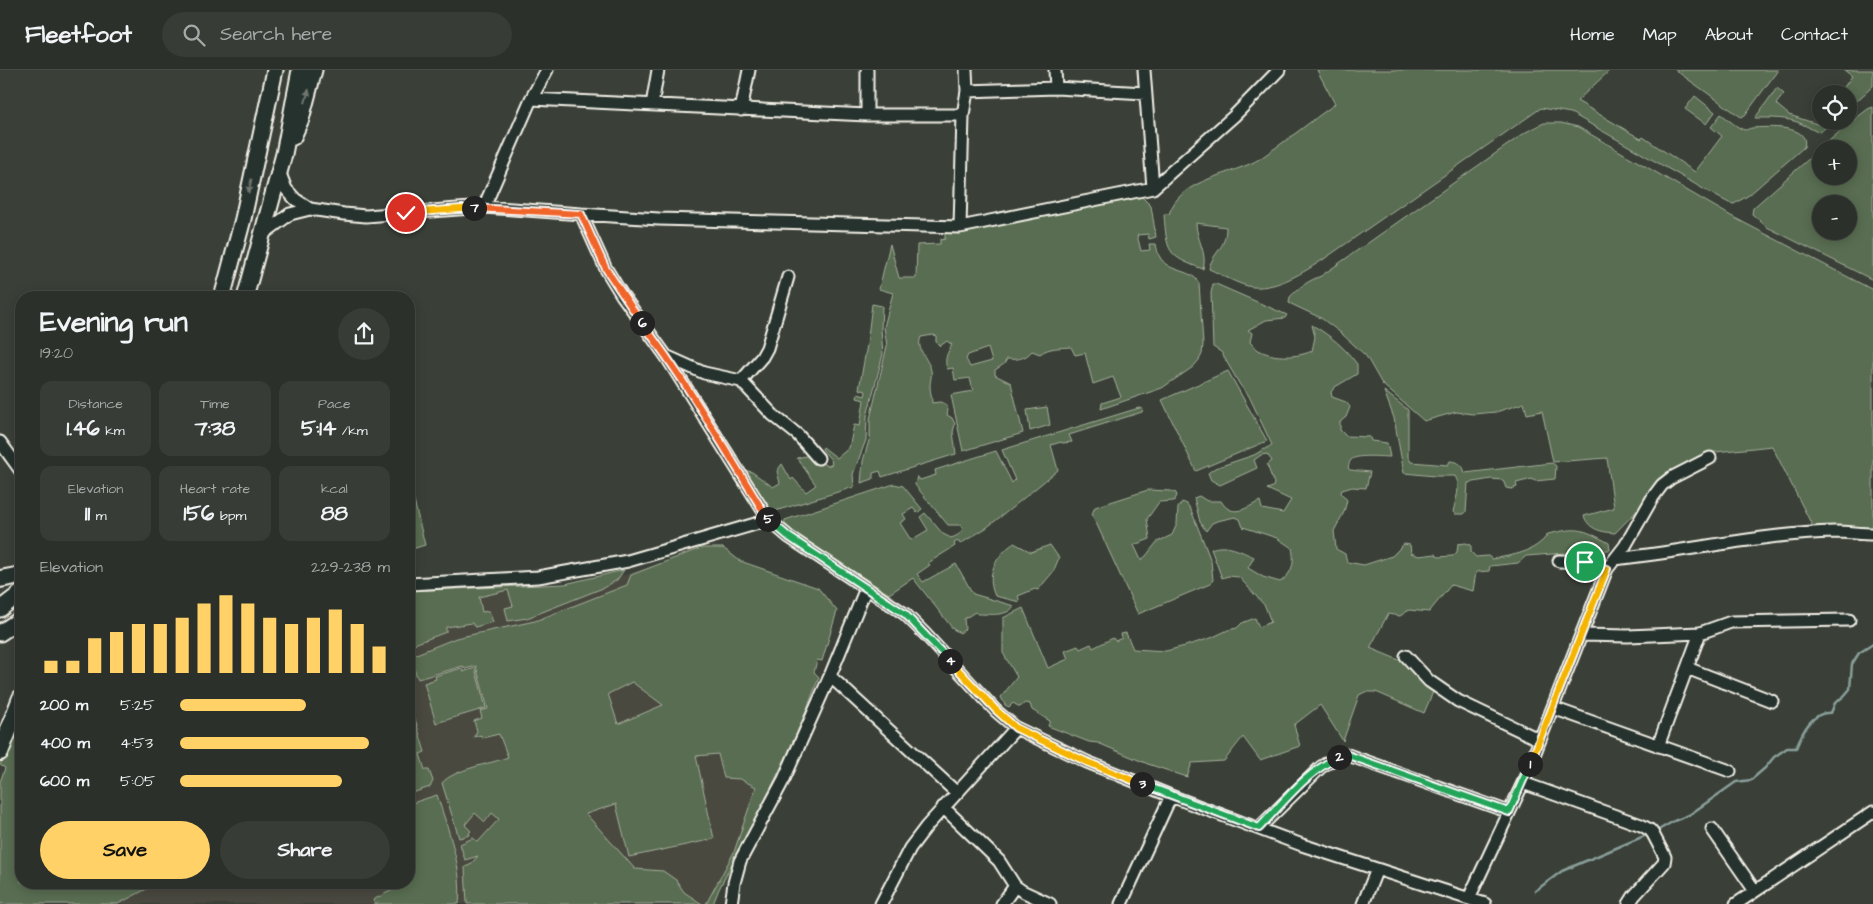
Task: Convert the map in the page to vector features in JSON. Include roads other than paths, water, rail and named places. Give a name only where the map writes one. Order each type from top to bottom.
[{"type":"highway","points":[[0,579],[15,576]]},
{"type":"highway","points":[[0,752],[15,713]]},
{"type":"main road","points":[[257,155],[265,70]]},
{"type":"main road","points":[[224,291],[243,220],[276,70]]},
{"type":"main road","points":[[247,291],[284,154],[300,70]]},
{"type":"main road","points":[[284,154],[301,119],[314,70]]},
{"type":"main road","points":[[0,609],[15,598]]},
{"type":"main road","points":[[0,633],[15,623]]},
{"type":"street","points":[[484,207],[531,99],[546,70]]},
{"type":"street","points":[[652,105],[658,70]]},
{"type":"street","points":[[741,110],[749,70]]},
{"type":"street","points":[[867,70],[867,114]]},
{"type":"street","points":[[960,227],[963,115],[967,91],[966,70]]},
{"type":"street","points":[[1055,70],[1056,88]]},
{"type":"street","points":[[1144,70],[1153,188]]},
{"type":"street","points":[[263,234],[290,214],[310,209],[366,216],[484,207],[668,219],[960,227],[1153,188],[1234,116],[1279,70]]},
{"type":"street","points":[[967,91],[1056,88],[1145,93]]},
{"type":"street","points":[[531,99],[741,110],[963,115]]},
{"type":"street","points":[[279,171],[286,189],[295,199],[310,209]]},
{"type":"street","points":[[581,214],[606,269],[622,295],[666,356],[769,520],[789,537],[905,614],[996,710],[1016,728],[1087,762],[1171,796],[1302,845],[1485,904]]},
{"type":"street","points":[[741,380],[767,348],[788,277]]},
{"type":"street","points":[[666,356],[704,373],[741,380],[773,414],[798,435],[818,458]]},
{"type":"street","points":[[0,442],[15,463]]},
{"type":"street","points":[[1469,898],[1523,783],[1607,569],[1662,485],[1671,478],[1710,458]]},
{"type":"street","points":[[415,584],[538,577],[628,561],[665,552],[769,520]]},
{"type":"street","points":[[1615,559],[1769,537],[1835,532],[1873,534]]},
{"type":"street","points":[[1559,561],[1585,562],[1607,569]]},
{"type":"street","points":[[731,904],[740,861],[784,779],[830,676],[866,588]]},
{"type":"street","points":[[1582,635],[1700,634],[1731,622],[1849,620]]},
{"type":"street","points":[[1658,746],[1700,634]]},
{"type":"street","points":[[1406,656],[1429,681],[1458,700],[1540,740]]},
{"type":"street","points":[[1688,668],[1772,701]]},
{"type":"street","points":[[830,676],[956,793]]},
{"type":"street","points":[[1553,708],[1730,771]]},
{"type":"street","points":[[881,904],[910,848],[926,826],[1016,728]]},
{"type":"street","points":[[1259,828],[1321,767],[1337,758],[1348,755],[1509,812]]},
{"type":"street","points":[[1523,783],[1616,815],[1651,832],[1665,857],[1664,863],[1629,904]]},
{"type":"street","points":[[1121,904],[1171,796]]},
{"type":"street","points":[[943,807],[999,861],[1015,886],[1050,904]]},
{"type":"street","points":[[1736,904],[1873,812]]},
{"type":"street","points":[[1712,829],[1755,891]]},
{"type":"street","points":[[1363,904],[1377,869]]},
{"type":"street","points":[[1002,904],[1015,886]]},
{"type":"waterway","points":[[1655,832],[1689,815],[1736,782],[1751,780],[1774,757],[1787,748],[1796,748],[1801,736],[1813,719],[1824,713],[1831,713],[1835,703],[1850,689],[1852,664],[1859,653],[1873,644]]},
{"type":"waterway","points":[[1535,891],[1562,871],[1649,834]]}]
